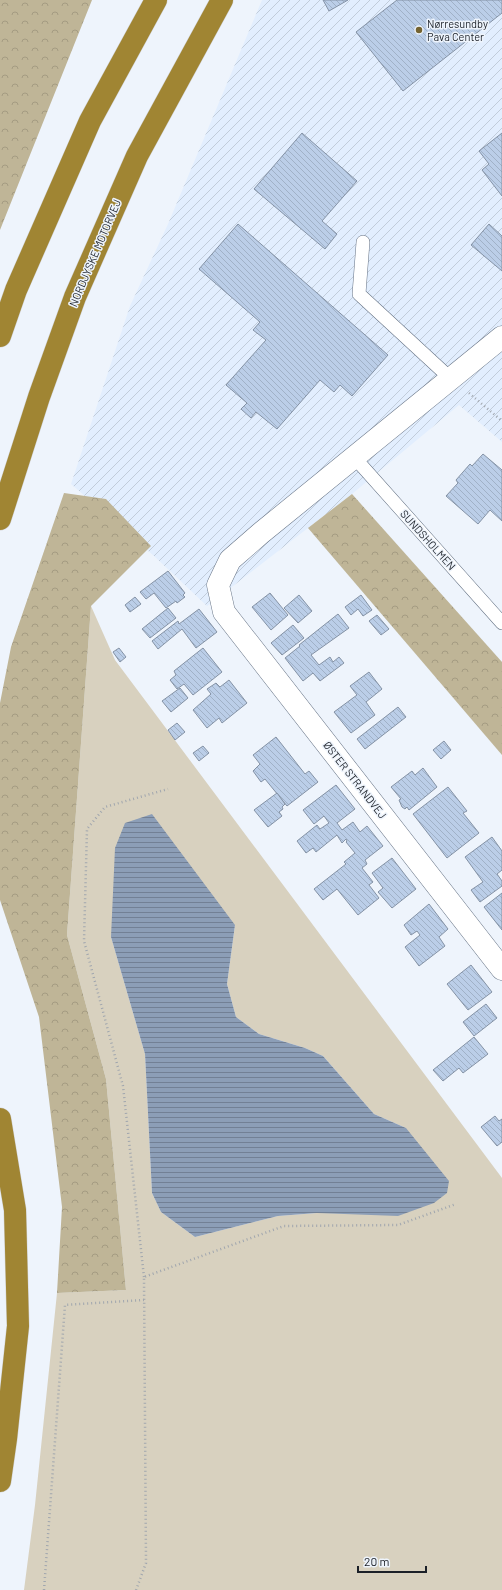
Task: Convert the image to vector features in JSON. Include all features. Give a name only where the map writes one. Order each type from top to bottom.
[{"type":"highway","points":[[0,336],[16,290],[90,121],[156,0]]},
{"type":"highway","name":"NORDJYSKE MOTORVEJ","points":[[0,519],[39,397],[76,297],[137,156],[222,0]]},
{"type":"highway","points":[[0,1119],[15,1210],[18,1326],[0,1481]]},
{"type":"street","points":[[354,457],[502,337]]},
{"type":"street","name":"ØSTER STRANDVEJ","points":[[354,457],[230,560],[218,585],[224,612],[502,969]]},
{"type":"lane","points":[[363,242],[359,294],[450,378]]},
{"type":"lane","name":"SUNDSHOLMEN","points":[[354,457],[502,623]]},
{"type":"path","points":[[450,378],[502,421]]},
{"type":"path","points":[[136,1590],[146,1563],[144,1277],[123,1086],[84,942],[87,830],[106,806],[168,789]]},
{"type":"path","points":[[144,1277],[284,1226],[398,1225],[456,1204]]},
{"type":"path","points":[[44,1590],[65,1305],[144,1300]]},
{"type":"shaded area","points":[[262,0],[502,0],[502,442],[459,405],[352,494],[207,606],[154,556],[71,484],[130,306],[168,224]]},
{"type":"shaded area","points":[[91,606],[115,660],[502,1178],[502,1590],[24,1590],[35,1505],[57,1293],[126,1290],[106,1079],[67,935]],"holes":[[[235,925],[227,984],[236,1017],[259,1034],[305,1048],[323,1056],[374,1114],[406,1128],[317,1213],[278,1216],[195,1237],[161,1212],[152,1193],[145,1054],[111,937]]]},
{"type":"shaded area","points":[[152,814],[235,925],[227,984],[236,1017],[259,1034],[305,1048],[323,1056],[374,1114],[406,1128],[449,1181],[447,1193],[434,1203],[398,1216],[317,1213],[278,1216],[195,1237],[161,1212],[152,1193],[145,1054],[111,937],[115,848],[125,823]]},
{"type":"green space","points":[[0,0],[92,0],[0,230]]},
{"type":"green space","points":[[64,493],[106,499],[151,546],[91,606],[67,935],[106,1079],[126,1290],[57,1293],[62,1207],[39,1017],[0,900],[0,703],[11,647]]},
{"type":"green space","points":[[352,494],[502,662],[502,755],[308,528]]},
{"type":"building","points":[[323,0],[348,0],[329,11]]},
{"type":"building","points":[[397,0],[502,0],[502,13],[403,91],[356,32]]},
{"type":"building","points":[[302,133],[357,181],[322,221],[337,234],[325,249],[254,189]]},
{"type":"building","points":[[502,133],[502,196],[482,170],[489,164],[479,151]]},
{"type":"building","points":[[238,224],[388,355],[352,396],[340,385],[334,392],[320,380],[277,429],[256,412],[251,418],[241,409],[247,403],[226,385],[266,340],[253,330],[260,322],[199,269]]},
{"type":"building","points":[[489,224],[502,236],[502,271],[471,245]]},
{"type":"building","points":[[483,454],[502,470],[502,521],[490,510],[478,524],[446,496],[458,483],[456,480],[470,464],[472,466]]},
{"type":"building","points":[[168,571],[185,593],[183,595],[185,597],[166,608],[154,593],[146,599],[140,592]]},
{"type":"building","points":[[270,593],[288,615],[271,630],[252,607]]},
{"type":"building","points":[[299,595],[312,611],[298,623],[284,608]]},
{"type":"building","points":[[361,595],[372,610],[363,616],[358,609],[351,615],[345,607]]},
{"type":"building","points":[[135,597],[141,604],[130,612],[125,605]]},
{"type":"building","points":[[168,608],[176,618],[150,638],[142,629]]},
{"type":"building","points":[[199,609],[217,632],[196,648],[182,629],[158,649],[152,641],[178,621],[179,624]]},
{"type":"building","points":[[338,614],[349,628],[311,655],[319,665],[330,657],[333,662],[339,657],[344,663],[320,681],[313,673],[303,681],[285,658]]},
{"type":"building","points":[[377,615],[389,629],[381,635],[369,621]]},
{"type":"building","points":[[293,625],[304,638],[282,655],[271,643]]},
{"type":"building","points":[[119,648],[126,657],[120,662],[113,652]]},
{"type":"building","points":[[203,648],[222,672],[193,695],[184,684],[177,689],[170,680],[176,675],[174,671]]},
{"type":"building","points":[[369,672],[382,689],[366,702],[375,715],[351,733],[334,712],[357,695],[350,686]]},
{"type":"building","points":[[229,680],[247,703],[222,723],[219,718],[207,728],[193,710],[211,694],[207,689],[216,683],[220,687]]},
{"type":"building","points":[[180,688],[188,698],[171,712],[162,701]]},
{"type":"building","points":[[398,707],[406,717],[365,749],[357,739]]},
{"type":"building","points":[[177,723],[185,732],[175,740],[168,730]]},
{"type":"building","points":[[276,737],[305,774],[309,771],[318,782],[287,806],[265,779],[261,782],[253,771],[260,764],[253,755]]},
{"type":"building","points":[[444,741],[451,750],[441,759],[433,750]]},
{"type":"building","points":[[203,746],[209,753],[199,761],[193,753]]},
{"type":"building","points":[[423,768],[437,787],[409,810],[407,807],[405,809],[402,807],[399,800],[401,799],[391,787],[412,771],[415,775]]},
{"type":"building","points":[[336,785],[355,809],[337,823],[342,830],[353,822],[360,832],[367,826],[383,846],[365,860],[367,864],[362,868],[373,882],[369,885],[379,898],[358,915],[337,889],[323,900],[314,889],[346,864],[344,862],[355,853],[346,842],[346,839],[342,843],[337,835],[316,852],[313,848],[306,853],[297,841],[317,825],[320,829],[329,823],[324,816],[314,824],[303,810]]},
{"type":"building","points":[[448,787],[467,811],[463,813],[479,833],[447,858],[413,814]]},
{"type":"building","points":[[277,793],[285,804],[282,807],[283,809],[279,812],[282,816],[268,827],[254,810]]},
{"type":"building","points":[[492,837],[502,851],[502,870],[497,874],[502,881],[502,886],[480,902],[471,890],[483,882],[465,857]]},
{"type":"building","points":[[392,858],[416,889],[392,908],[378,892],[383,888],[372,873]]},
{"type":"building","points":[[502,893],[502,930],[484,907]]},
{"type":"building","points":[[429,904],[448,929],[439,937],[445,946],[419,966],[405,947],[420,935],[417,931],[411,935],[404,925]]},
{"type":"building","points":[[471,965],[492,992],[468,1010],[447,984]]},
{"type":"building","points":[[486,1004],[497,1018],[474,1036],[463,1022]]},
{"type":"building","points":[[474,1037],[488,1054],[463,1073],[459,1068],[443,1081],[433,1070]]},
{"type":"building","points":[[495,1116],[499,1121],[502,1119],[502,1142],[497,1146],[481,1127]]},
{"type":"place","name":"Nørresundby Pava Center","points":[[419,30]]}]
